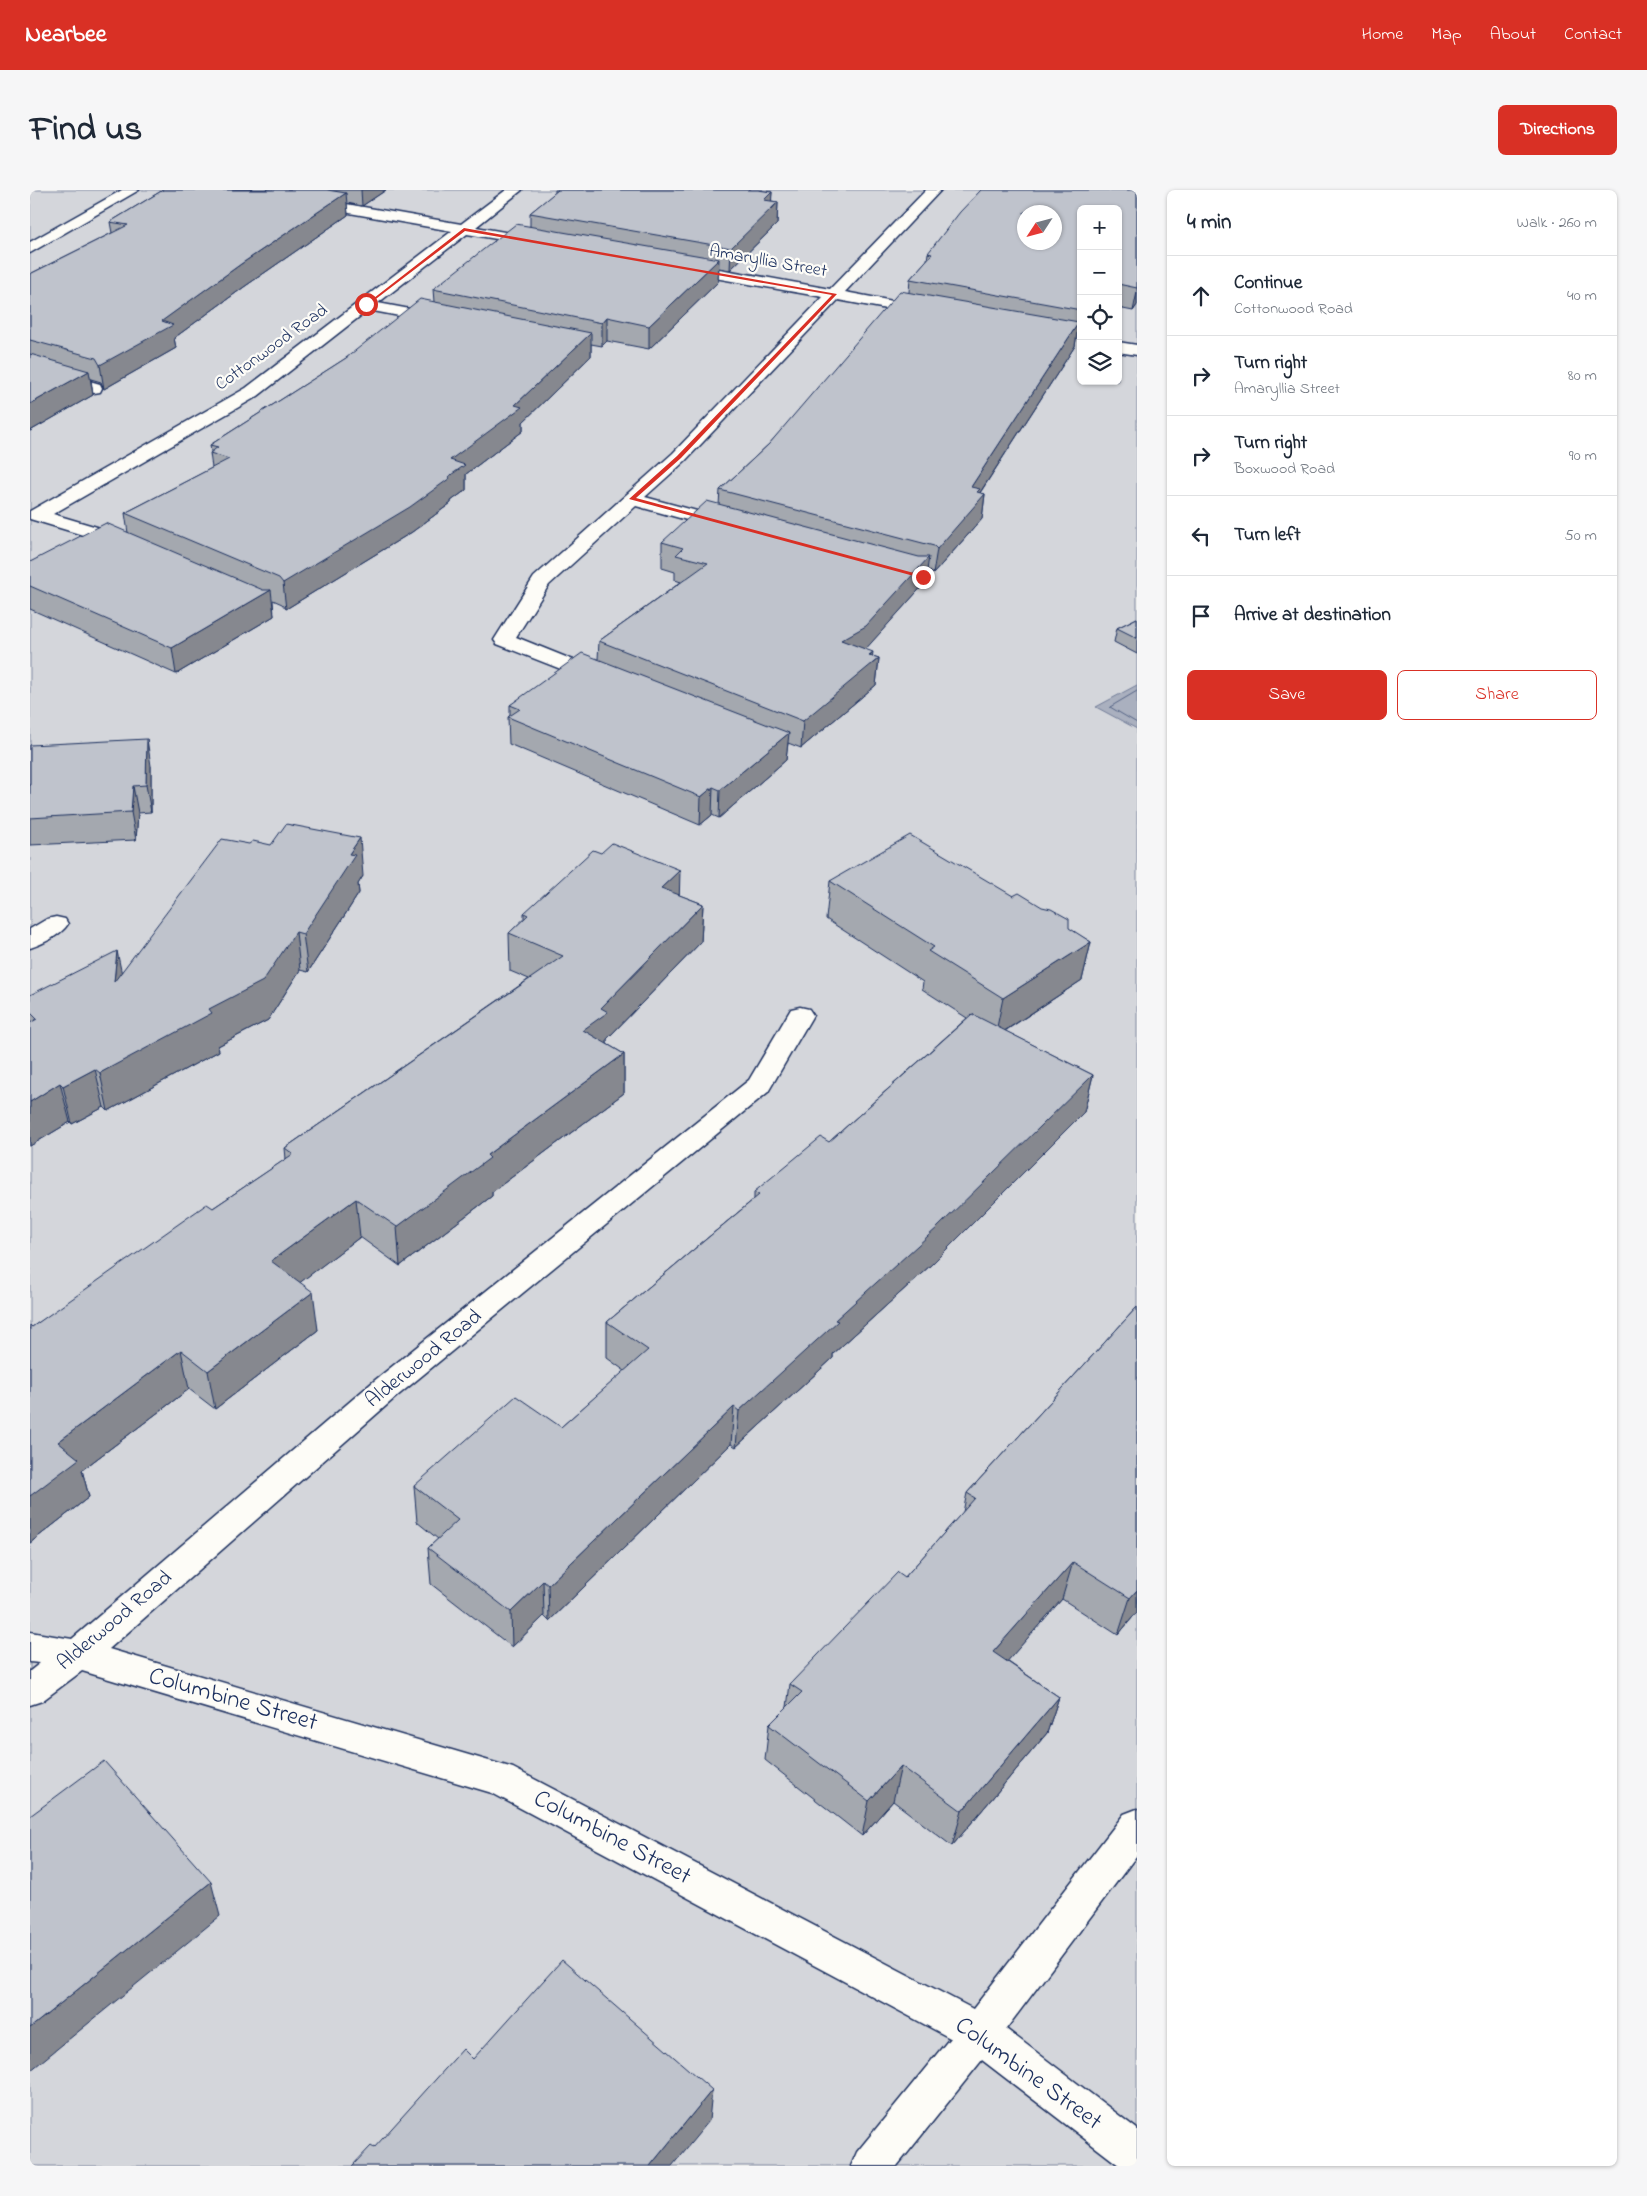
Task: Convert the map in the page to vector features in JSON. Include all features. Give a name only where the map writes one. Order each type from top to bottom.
[{"type":"street","points":[[30,248],[132,190]]},
{"type":"street","points":[[241,190],[552,245]]},
{"type":"street","name":"Cottonwood Road","points":[[146,555],[90,531],[37,515],[252,392],[515,190]]},
{"type":"street","points":[[624,687],[504,640],[541,581],[679,457],[934,190]]},
{"type":"street","name":"Amaryllia Street","points":[[669,265],[943,314]]},
{"type":"street","points":[[366,304],[461,324]]},
{"type":"street","points":[[1122,347],[1137,350]]},
{"type":"street","points":[[30,369],[94,388]]},
{"type":"street","points":[[632,499],[745,529]]},
{"type":"street","points":[[30,940],[56,924]]},
{"type":"street","name":"Alderwood Road","points":[[30,1690],[78,1655],[385,1389],[759,1086],[800,1015]]},
{"type":"street","name":"Columbine Street","points":[[30,1648],[78,1655],[500,1778],[979,2033],[1137,2154]]},
{"type":"street","points":[[871,2166],[979,2033],[1137,1826]]},
{"type":"shaded area","points":[[30,190],[1137,190],[1137,2166],[30,2166]]},
{"type":"water","points":[[1137,685],[1137,729],[1096,707]]},
{"type":"building","points":[[163,190],[327,190],[346,193],[241,264],[162,321],[173,325],[100,365],[96,358],[30,340],[30,274],[128,225],[110,222]]},
{"type":"building","points":[[558,190],[758,190],[772,192],[764,200],[778,202],[731,248],[530,213]]},
{"type":"building","points":[[981,190],[1137,190],[1137,288],[1122,285],[1122,205],[1077,205],[1077,309],[910,279],[932,254],[928,253],[960,212]]},
{"type":"building","points":[[516,224],[719,259],[649,326],[607,317],[602,323],[433,289]]},
{"type":"building","points":[[900,291],[1077,322],[1077,325],[971,487],[980,489],[977,492],[985,494],[937,549],[934,546],[720,490],[769,444]]},
{"type":"building","points":[[420,299],[591,333],[515,405],[522,407],[450,460],[465,465],[448,477],[450,478],[410,507],[283,583],[279,578],[125,513],[229,459],[210,453],[218,447],[210,445],[346,358]]},
{"type":"building","points":[[30,354],[89,371],[30,404]]},
{"type":"building","points":[[707,501],[919,557],[929,557],[866,626],[841,640],[873,652],[869,655],[879,658],[803,721],[599,641],[708,563],[676,555],[683,548],[662,542]]},
{"type":"building","points":[[106,523],[263,590],[271,590],[172,648],[30,586],[30,562]]},
{"type":"building","points":[[1137,618],[1137,638],[1117,628]]},
{"type":"building","points":[[582,653],[789,733],[720,790],[713,787],[701,797],[508,717],[520,709],[510,705]]},
{"type":"building","points":[[147,739],[146,785],[133,786],[131,812],[30,818],[30,745]]},
{"type":"building","points":[[286,824],[360,838],[349,854],[355,855],[303,934],[296,932],[263,981],[209,1009],[212,1013],[100,1073],[95,1069],[63,1086],[60,1083],[30,1102],[30,1023],[37,1019],[30,1012],[30,995],[117,951],[114,982],[222,839],[249,844],[253,841],[271,845]]},
{"type":"building","points":[[910,835],[1013,896],[1019,893],[1042,907],[1051,909],[1069,919],[1069,928],[1091,942],[1003,998],[928,951],[934,947],[830,881]]},
{"type":"building","points":[[612,843],[680,870],[661,888],[703,904],[601,1008],[608,1012],[583,1030],[624,1054],[487,1155],[490,1158],[397,1227],[356,1199],[271,1261],[313,1292],[208,1371],[181,1350],[58,1442],[79,1459],[30,1496],[30,1325],[32,1327],[207,1204],[213,1208],[293,1154],[285,1148],[563,956],[509,933],[528,915],[524,913],[593,850],[601,853]]},
{"type":"building","points":[[972,1014],[1093,1075],[938,1227],[835,1320],[838,1321],[739,1411],[734,1407],[548,1585],[543,1581],[511,1612],[428,1548],[458,1520],[414,1486],[516,1396],[561,1427],[648,1350],[607,1322],[759,1195],[754,1192],[821,1137],[829,1142]]},
{"type":"building","points":[[1137,1307],[1137,1590],[1130,1598],[1073,1562],[993,1652],[1059,1697],[962,1811],[901,1766],[869,1801],[769,1725],[802,1692],[790,1684],[898,1572],[905,1577],[975,1498],[967,1493]]},
{"type":"building","points":[[104,1761],[211,1882],[30,2028],[30,1816]]},
{"type":"building","points":[[562,1960],[712,2090],[650,2166],[352,2166],[371,2146],[374,2148],[463,2049],[473,2059]]},
{"type":"route","points":[[366,304],[464,229],[835,295],[679,457],[632,499],[923,577]]}]
